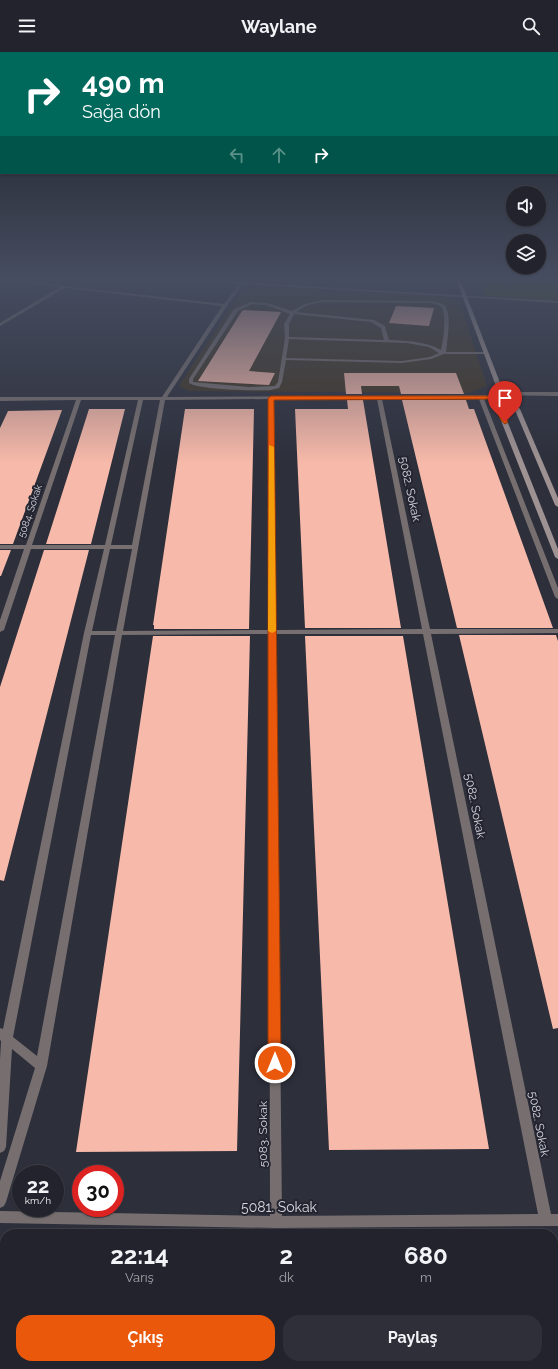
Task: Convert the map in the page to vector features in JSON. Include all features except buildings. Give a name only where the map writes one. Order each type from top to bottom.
[{"type":"street","points":[[0,1202],[41,1066],[163,398],[201,340]]},
{"type":"street","points":[[216,340],[191,379],[191,383],[200,386],[236,388],[269,389],[276,387],[280,382],[287,340]]},
{"type":"street","points":[[348,340],[407,342],[430,346],[443,353]]},
{"type":"street","points":[[443,353],[444,340]]},
{"type":"street","points":[[482,340],[501,395],[499,408],[558,557]]},
{"type":"street","points":[[283,359],[402,362],[431,358],[443,353],[487,354]]},
{"type":"street","points":[[0,399],[379,398],[481,397],[501,395],[558,394]]},
{"type":"street","points":[[501,395],[517,409],[558,505]]},
{"type":"street","points":[[481,397],[558,597]]},
{"type":"street","name":"5083. Sokak","points":[[271,398],[276,1222]]},
{"type":"street","name":"5082. Sokak","points":[[379,398],[552,1220]]},
{"type":"street","name":"5084. Sokak","points":[[0,630],[79,399]]},
{"type":"street","points":[[0,1147],[3,1036],[88,633],[141,399]]},
{"type":"street","points":[[0,547],[135,547]]},
{"type":"street","points":[[88,633],[558,631]]},
{"type":"street","points":[[3,1036],[41,1066]]},
{"type":"street","name":"5081. Sokak","points":[[0,1217],[276,1222],[552,1220]]},
{"type":"shaded area","points":[[209,340],[472,340],[487,386],[468,393],[189,391],[179,386]]},
{"type":"slow traffic","points":[[271,447],[272,631]]},
{"type":"route","points":[[275,1063],[271,398],[501,397],[499,408],[505,422]]}]
